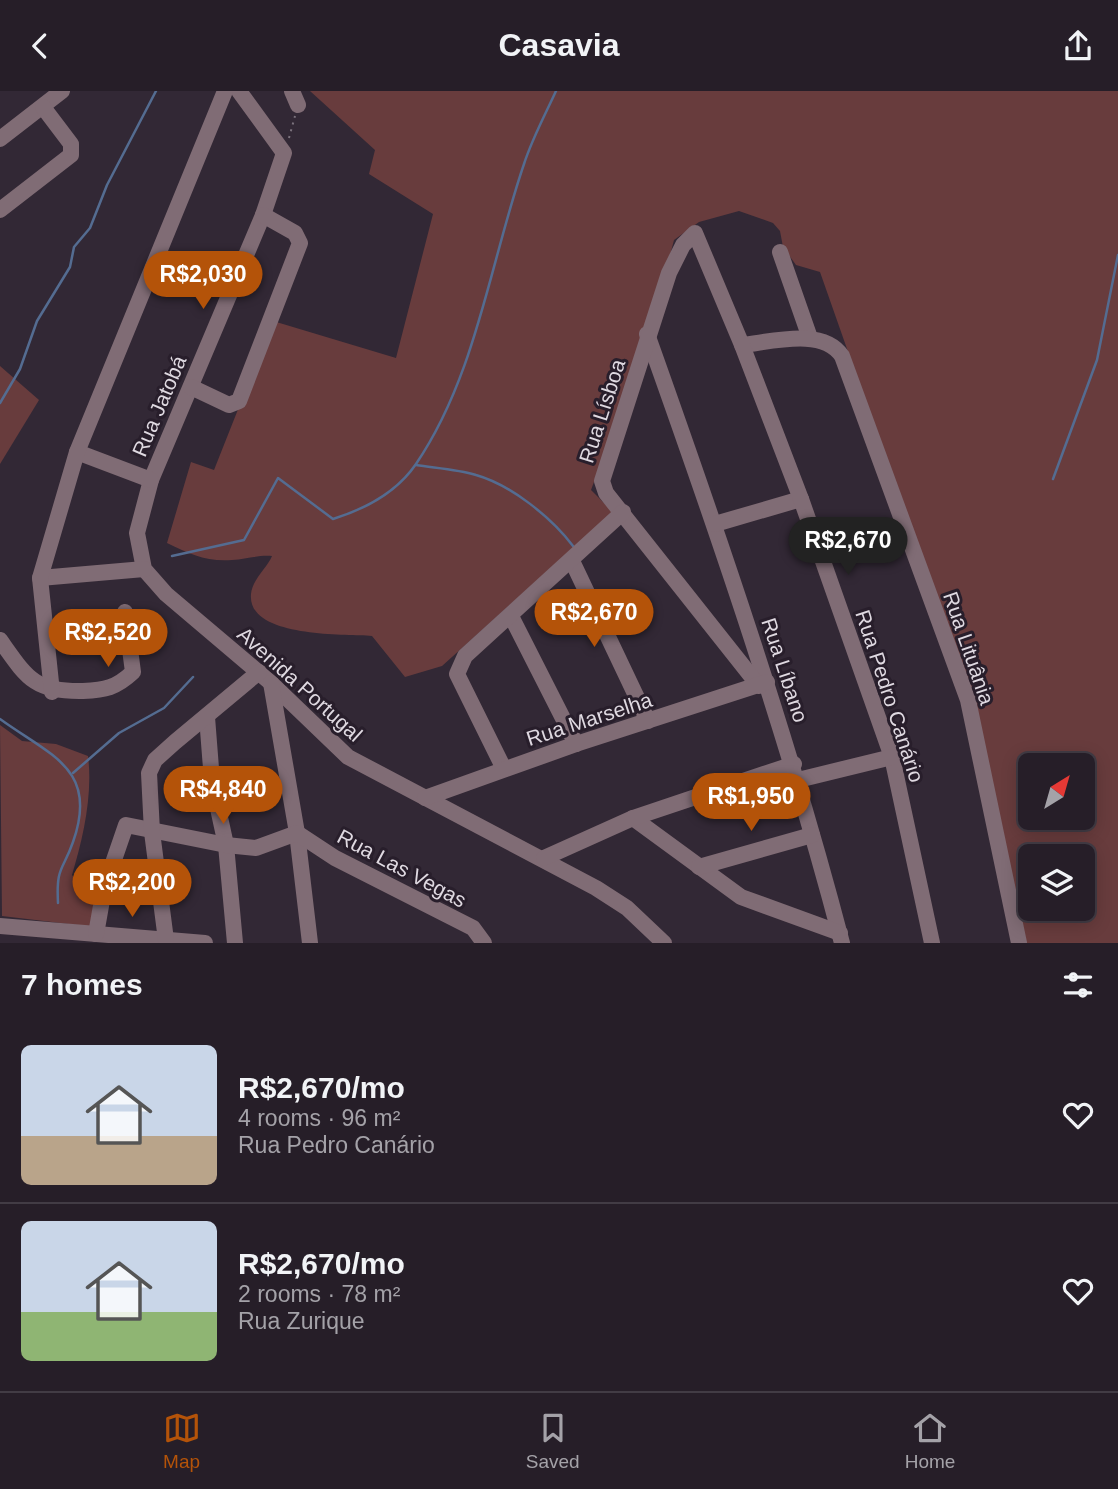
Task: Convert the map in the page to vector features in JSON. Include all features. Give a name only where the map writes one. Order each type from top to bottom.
[{"type":"street","points":[[0,139],[62,91]]},
{"type":"street","points":[[52,692],[40,578],[78,452],[225,91]]},
{"type":"street","points":[[239,91],[284,153]]},
{"type":"street","points":[[0,210],[71,155],[71,144],[43,107]]},
{"type":"street","name":"Rua Jatobá","points":[[151,480],[263,215],[284,153]]},
{"type":"street","points":[[191,387],[229,405],[239,401],[300,243],[295,233],[263,215]]},
{"type":"street","name":"Rua Lísboa","points":[[695,233],[683,245],[669,273],[602,481],[606,493],[763,684]]},
{"type":"street","name":"Rua Pedro Canário","points":[[695,233],[742,345],[801,499],[892,757],[932,943]]},
{"type":"street","points":[[742,345],[810,338],[780,252]]},
{"type":"street","name":"Rua Líbano","points":[[648,334],[715,524],[763,684],[796,772],[841,938]]},
{"type":"street","name":"Rua Lituânia","points":[[810,338],[834,348],[842,356],[968,700],[1019,943]]},
{"type":"street","points":[[40,578],[144,569],[138,533],[151,480],[78,452]]},
{"type":"street","points":[[715,524],[801,499]]},
{"type":"street","points":[[504,769],[457,674],[465,656],[623,512]]},
{"type":"street","points":[[572,561],[648,721]]},
{"type":"street","name":"Avenida Portugal","points":[[144,569],[166,594],[265,678],[348,757],[544,858],[627,908],[664,943]]},
{"type":"street","points":[[0,640],[34,682],[52,692],[108,690],[133,672],[125,612]]},
{"type":"street","points":[[511,615],[576,744]]},
{"type":"street","points":[[166,940],[152,832],[149,773],[155,760],[206,717],[265,678],[297,833],[310,943]]},
{"type":"street","name":"Rua Marselha","points":[[425,798],[576,744],[763,684]]},
{"type":"street","points":[[206,717],[212,781],[226,845],[235,943]]},
{"type":"street","points":[[544,858],[633,818],[796,772],[892,757]]},
{"type":"street","points":[[633,818],[741,897],[841,938]]},
{"type":"street","points":[[96,934],[104,889],[126,825],[152,832],[256,848],[297,833]]},
{"type":"street","name":"Rua Las Vegas","points":[[297,833],[335,858],[473,928],[484,943]]},
{"type":"street","points":[[699,867],[812,835]]},
{"type":"street","points":[[104,889],[159,890]]},
{"type":"street","points":[[0,926],[205,943]]},
{"type":"path","points":[[284,153],[295,98]]},
{"type":"shaded area","points":[[310,91],[1118,91],[1118,943],[1021,943],[969,696],[820,272],[796,265],[783,247],[780,231],[773,223],[739,211],[699,222],[674,240],[653,320],[591,490],[613,512],[442,666],[405,677],[372,636],[299,631],[264,619],[254,608],[251,594],[254,584],[272,556],[214,560],[191,554],[167,543],[191,462],[214,470],[273,321],[396,358],[433,214],[369,174],[375,150]]},
{"type":"shaded area","points":[[0,366],[39,400],[0,464]]},
{"type":"shaded area","points":[[0,725],[22,741],[56,744],[88,756],[86,816],[72,875],[83,888],[97,892],[94,927],[2,916]]},
{"type":"waterway","points":[[0,403],[20,369],[37,321],[70,267],[74,247],[90,228],[107,185],[156,91]]},
{"type":"waterway","points":[[172,556],[244,540],[278,478],[333,519],[379,498],[408,474],[436,430],[468,357],[524,164],[556,91]]},
{"type":"waterway","points":[[1053,479],[1097,360],[1118,255]]},
{"type":"waterway","points":[[416,465],[469,473],[503,486],[542,513],[573,546]]},
{"type":"waterway","points":[[73,773],[119,733],[164,708],[193,677]]},
{"type":"waterway","points":[[0,719],[52,755],[75,781],[80,797],[79,817],[73,842],[59,875],[58,903]]}]
